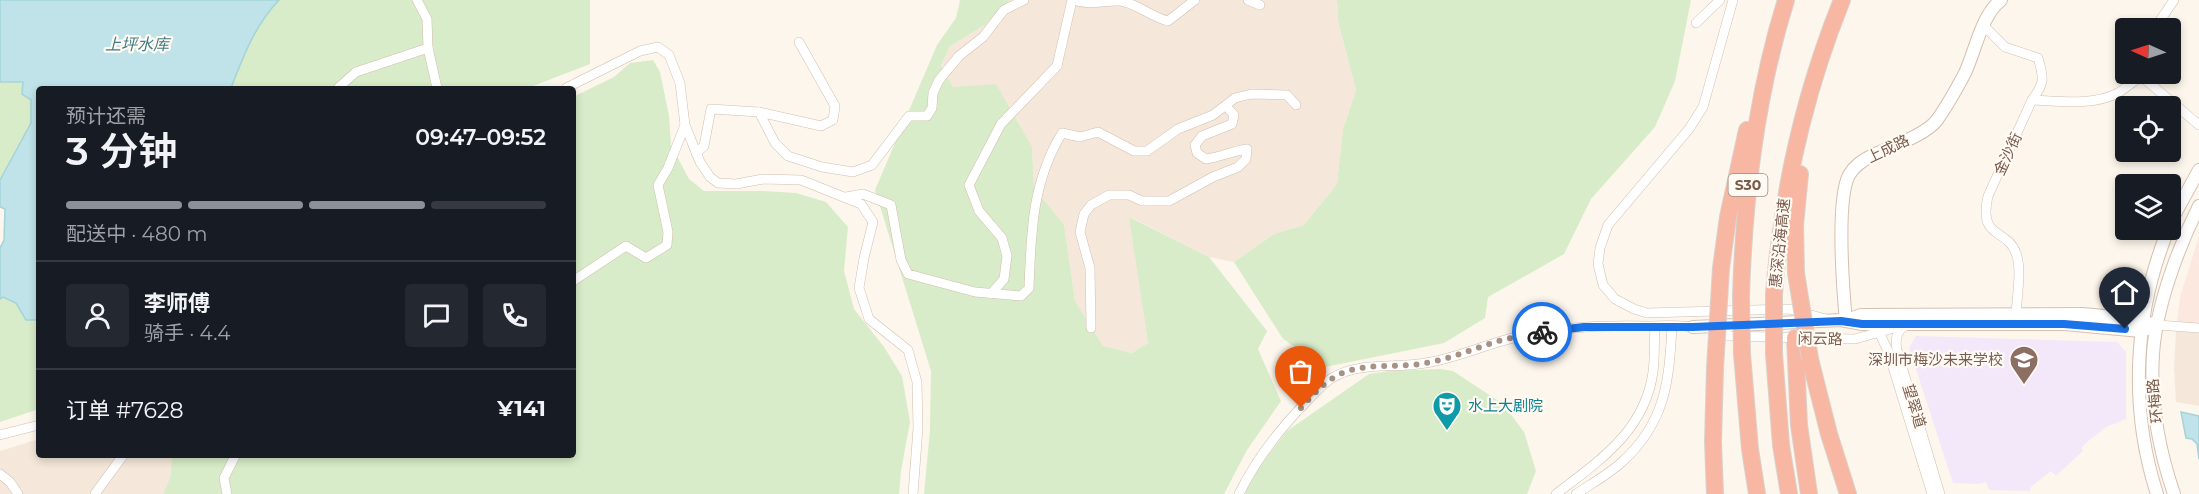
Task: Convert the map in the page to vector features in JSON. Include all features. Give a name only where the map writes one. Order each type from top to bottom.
[{"type":"highway","name":"S30","points":[[1757,494],[1750,449],[1742,354],[1741,296],[1747,197],[1765,75],[1786,0]]},
{"type":"highway","name":"惠深沿海高速","points":[[1788,494],[1781,445],[1774,354],[1774,294],[1780,227],[1786,191],[1812,84],[1842,0]]},
{"type":"highway","points":[[1715,494],[1713,442],[1721,268],[1738,163],[1765,75]]},
{"type":"highway","points":[[1812,84],[1796,207],[1796,273],[1810,359],[1828,434],[1848,494]]},
{"type":"highway","points":[[1795,338],[1798,425],[1809,494]]},
{"type":"street","points":[[417,0],[427,19],[428,48],[437,86]]},
{"type":"street","points":[[759,112],[775,143],[788,156],[822,167],[853,172],[872,165],[909,116],[927,116],[932,108],[933,93],[939,80],[959,56],[983,37],[1004,10],[1024,0]]},
{"type":"street","points":[[991,294],[1004,279],[1007,256],[1002,238],[979,211],[969,185],[1001,124],[1058,66],[1073,0],[1082,3],[1120,0],[1139,7],[1156,18],[1168,21],[1196,0]]},
{"type":"street","points":[[1248,0],[1260,5]]},
{"type":"street","points":[[1696,23],[1720,0]]},
{"type":"street","points":[[1733,0],[1702,107],[1689,129],[1608,225],[1600,248],[1598,264],[1603,285],[1615,299],[1647,313],[1789,309],[1832,321]]},
{"type":"street","name":"上成路","points":[[1846,321],[1843,282],[1843,202],[1848,177],[1863,160],[1922,132],[1936,122],[1964,73],[1991,8],[2001,0]]},
{"type":"street","points":[[2162,18],[2174,0]]},
{"type":"street","name":"金沙街","points":[[1984,26],[2005,47],[2038,58],[2044,76],[2040,89],[2032,100],[1988,196],[1986,208],[1989,224],[2016,251],[2018,267],[2016,314]]},
{"type":"street","points":[[696,153],[704,146],[711,109],[759,112],[821,126],[833,120],[835,106],[799,42]]},
{"type":"street","points":[[570,86],[640,51],[658,47],[669,55],[680,83],[685,125],[696,153],[710,177],[718,183],[736,184],[763,179],[801,180],[861,204],[873,222],[859,288],[869,319],[908,350],[917,382],[918,428],[913,494]]},
{"type":"street","points":[[340,86],[356,72],[428,48]]},
{"type":"street","points":[[2032,100],[2078,101],[2101,98],[2118,93],[2130,84]]},
{"type":"street","points":[[2152,84],[2199,124]]},
{"type":"street","points":[[846,197],[862,194],[891,205],[901,260],[908,274],[975,292],[1021,296],[1029,288],[1033,208],[1047,163],[1062,133],[1080,137],[1098,132],[1134,151],[1148,151],[1178,129],[1213,115],[1235,98],[1251,94],[1287,95],[1296,105]]},
{"type":"street","points":[[1091,328],[1090,268],[1080,232],[1084,214],[1092,205],[1109,195],[1129,195],[1142,201],[1169,201],[1212,177],[1238,167],[1246,159],[1247,149],[1206,159],[1197,153],[1195,145],[1202,136],[1232,124],[1234,115],[1226,106]]},
{"type":"street","points":[[576,279],[626,246],[646,258],[667,245],[668,232],[658,185],[668,168],[685,125]]},
{"type":"street","points":[[2181,203],[2199,171]]},
{"type":"street","name":"环梅路","points":[[2162,492],[2152,356],[2174,264],[2199,206]]},
{"type":"street","name":"环梅路","points":[[2162,492],[2146,452],[2139,399],[2142,326],[2157,258],[2164,240]]},
{"type":"street","points":[[2157,258],[2174,264]]},
{"type":"street","name":"闲云路","points":[[1846,321],[1861,315],[2095,315],[2142,326]]},
{"type":"street","name":"闲云路","points":[[1239,494],[1262,452],[1285,424],[1332,378],[1348,371],[1443,360],[1492,343],[1547,331],[1584,327],[1693,327],[1846,321],[1876,329]]},
{"type":"street","name":"闲云路","points":[[1693,327],[1730,336],[1855,339],[1876,329],[1910,323],[2158,325]]},
{"type":"street","name":"望翠道","points":[[1910,323],[1900,329],[1896,346],[1940,494]]},
{"type":"street","points":[[2158,325],[2199,328]]},
{"type":"street","points":[[1556,494],[1612,451],[1638,416],[1653,372],[1655,326]]},
{"type":"street","points":[[1576,494],[1622,463],[1653,425],[1670,373],[1672,326]]},
{"type":"street","name":"望翠道","points":[[1876,329],[1888,351],[1932,494]]},
{"type":"street","points":[[0,435],[36,425]]},
{"type":"street","points":[[95,494],[121,458]]},
{"type":"street","points":[[227,494],[224,478],[234,458]]},
{"type":"street","points":[[0,474],[18,494]]},
{"type":"shaded area","points":[[1010,0],[1337,0],[1338,21],[1356,90],[1343,129],[1337,184],[1304,225],[1274,234],[1234,262],[1209,257],[1130,217],[1148,343],[1132,353],[1103,346],[1075,301],[1064,224],[1034,188],[1032,147],[953,87],[941,66],[950,46],[985,25]]},
{"type":"shaded area","points":[[2199,236],[2199,333],[2176,331],[2180,297]]},
{"type":"shaded area","points":[[2176,331],[2199,333],[2199,406],[2176,402],[2174,368]]},
{"type":"shaded area","name":"深圳市梅沙未来学校","points":[[1916,336],[2117,342],[2126,352],[2126,419],[2106,427],[2087,442],[2081,448],[2083,451],[2056,476],[2051,471],[2031,487],[2030,491],[1989,490],[1986,482],[1953,483],[1909,348]]},
{"type":"shaded area","points":[[36,440],[36,458],[172,458],[170,478],[163,494],[0,494],[0,451]]},
{"type":"green space","points":[[279,0],[590,0],[590,64],[533,86],[232,86],[256,31]]},
{"type":"green space","points":[[960,0],[1010,0],[985,25],[950,46],[941,66],[953,87],[996,84],[1032,147],[1034,188],[1064,224],[1075,301],[1103,346],[1132,353],[1148,343],[1129,217],[1209,257],[1267,331],[1258,349],[1281,401],[1247,450],[1224,494],[924,494],[930,430],[931,371],[875,190],[937,45],[956,18]]},
{"type":"green space","points":[[1337,0],[1691,0],[1675,81],[1655,127],[1591,199],[1564,254],[1488,297],[1485,318],[1444,343],[1325,367],[1283,339],[1234,262],[1274,234],[1304,225],[1337,184],[1343,129],[1356,90],[1338,21]]},
{"type":"green space","points":[[653,60],[660,72],[669,116],[671,145],[689,179],[704,191],[796,193],[826,202],[848,227],[844,271],[854,309],[884,347],[902,376],[910,422],[899,494],[163,494],[170,478],[172,458],[576,458],[576,96],[614,77],[630,63]]},
{"type":"green space","points":[[0,82],[23,82],[31,99],[31,123],[0,180]]},
{"type":"green space","points":[[3,297],[16,303],[26,320],[36,320],[36,410],[0,422],[0,299]]},
{"type":"green space","points":[[1440,369],[1453,371],[1503,404],[1524,432],[1536,471],[1527,494],[1244,494],[1254,473],[1287,431],[1369,374]]},
{"type":"water","name":"上坪水库","points":[[0,0],[279,0],[256,31],[232,86],[36,86],[36,320],[26,320],[16,303],[3,297],[0,299],[0,248],[4,240],[5,209],[0,207],[0,180],[31,123],[31,100],[22,94],[23,82],[0,82]]},
{"type":"water","points":[[2181,412],[2199,416],[2199,459],[2197,444],[2192,439],[2186,438]]},
{"type":"way so far","points":[[1301,408],[1332,378],[1348,371],[1443,360],[1492,343],[1542,332]]},
{"type":"place","name":"深圳市梅沙未来学校","points":[[2024,386]]},
{"type":"place","name":"水上大剧院","points":[[1447,432]]},
{"type":"route","points":[[1542,332],[1584,327],[1693,327],[1841,321],[1862,324],[2064,324],[2125,329]]}]
